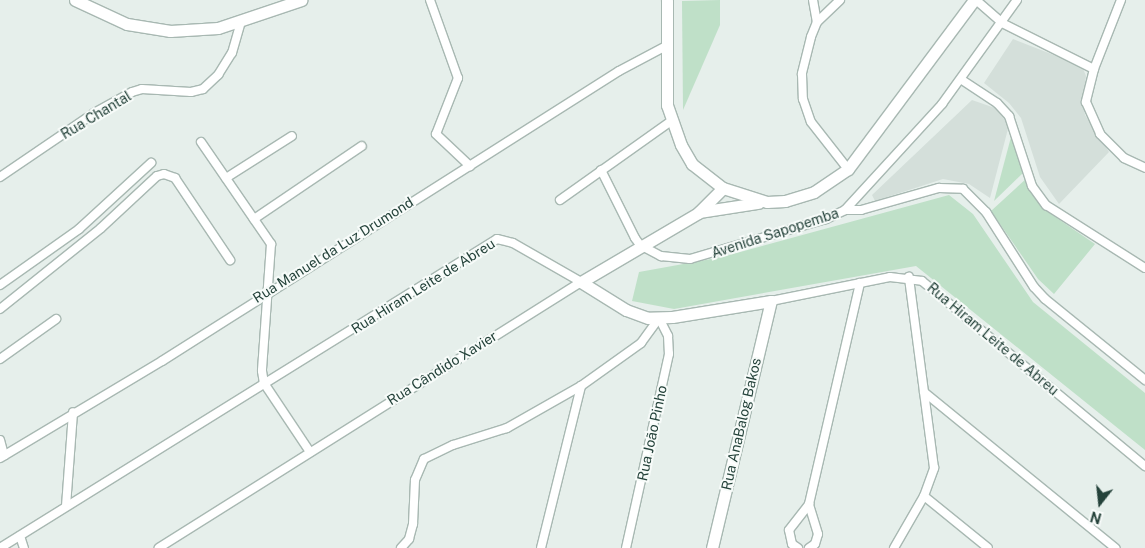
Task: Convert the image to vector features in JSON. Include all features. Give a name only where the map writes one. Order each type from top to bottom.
[{"type":"main road","points":[[75,0],[96,12],[127,24],[156,30],[192,31],[241,22],[301,0]]},
{"type":"main road","name":"Avenida Sapopemba","points":[[668,0],[667,105],[671,121],[692,164],[723,188],[767,202],[785,201],[814,192],[848,169],[975,0]]},
{"type":"main road","name":"Rua Cândido Xavier","points":[[581,282],[640,244],[698,213],[723,188]]},
{"type":"main road","points":[[698,213],[767,202]]},
{"type":"main road","name":"Rua Hiram Leite de Abreu","points":[[581,282],[626,310],[659,318],[771,301]]},
{"type":"main road","name":"Rua AnaBalog Bakos","points":[[712,548],[771,301]]},
{"type":"street","points":[[430,0],[458,78],[442,115],[436,137],[470,166]]},
{"type":"street","points":[[813,0],[817,22],[802,74],[803,99],[811,122],[848,169]]},
{"type":"street","points":[[817,22],[840,0]]},
{"type":"street","points":[[975,0],[1002,23],[1094,68]]},
{"type":"street","name":"Avenida Sapopemba","points":[[640,244],[661,256],[690,259],[774,236],[845,210],[962,80],[1017,0]]},
{"type":"street","points":[[1121,0],[1094,68],[1086,102],[1090,117],[1114,150],[1145,168]]},
{"type":"street","name":"Rua Chantal","points":[[0,177],[94,113],[132,92],[142,89],[184,92],[203,89],[218,76],[232,53],[241,22]]},
{"type":"street","name":"Rua Manuel da Luz Drumond","points":[[2,456],[73,412],[162,361],[268,290],[619,72],[668,45]]},
{"type":"street","points":[[962,80],[997,103],[1009,116],[1032,186],[1046,205],[1145,268]]},
{"type":"street","points":[[560,200],[671,121]]},
{"type":"street","points":[[226,178],[292,136]]},
{"type":"street","points":[[201,142],[271,244],[262,346],[264,383],[310,452]]},
{"type":"street","points":[[254,220],[362,146]]},
{"type":"street","points":[[0,285],[79,229],[150,163]]},
{"type":"street","points":[[601,170],[640,244]]},
{"type":"street","points":[[0,309],[101,228],[157,176],[164,174],[175,178],[230,260]]},
{"type":"street","points":[[845,210],[861,210],[939,188],[963,190],[986,212],[1045,299],[1145,380]]},
{"type":"street","name":"Rua Hiram Leite de Abreu","points":[[0,548],[497,239],[513,243],[581,282]]},
{"type":"street","points":[[894,548],[924,496],[934,463],[909,277]]},
{"type":"street","name":"Rua Hiram Leite de Abreu","points":[[771,301],[860,283],[909,277],[932,287],[1145,466]]},
{"type":"street","name":"Rua Cândido Xavier","points":[[159,548],[581,282]]},
{"type":"street","points":[[798,548],[792,544],[788,530],[809,504],[860,283]]},
{"type":"street","points":[[401,548],[409,539],[413,524],[415,480],[424,459],[453,445],[507,428],[581,386],[641,343],[659,318]]},
{"type":"street","name":"Rua João Pinho","points":[[626,548],[669,354],[668,336],[659,318]]},
{"type":"street","points":[[0,359],[56,319]]},
{"type":"street","points":[[542,548],[581,386]]},
{"type":"street","points":[[924,392],[1115,548]]},
{"type":"street","points":[[66,506],[73,412]]},
{"type":"street","points":[[0,440],[2,456]]},
{"type":"street","points":[[924,496],[988,548]]},
{"type":"street","points":[[808,548],[815,544],[818,534],[809,504]]},
{"type":"street","points":[[20,536],[24,548]]},
{"type":"shaded area","points":[[1013,39],[1082,66],[1086,76],[1083,101],[1085,115],[1109,152],[1059,204],[1040,177],[1021,118],[1009,103],[984,83]]},
{"type":"shaded area","points":[[972,100],[995,108],[1009,125],[990,198],[969,184],[943,179],[875,201],[872,195]]},
{"type":"green space","points":[[720,0],[720,25],[683,110],[682,1]]},
{"type":"green space","points":[[1011,137],[1024,172],[994,201]]},
{"type":"green space","points":[[1027,178],[1032,192],[1048,212],[1095,244],[1054,294],[1038,279],[991,211]]},
{"type":"green space","points":[[949,195],[973,214],[1033,302],[1145,393],[1145,450],[916,266],[674,309],[632,301],[639,272],[722,257]]}]
